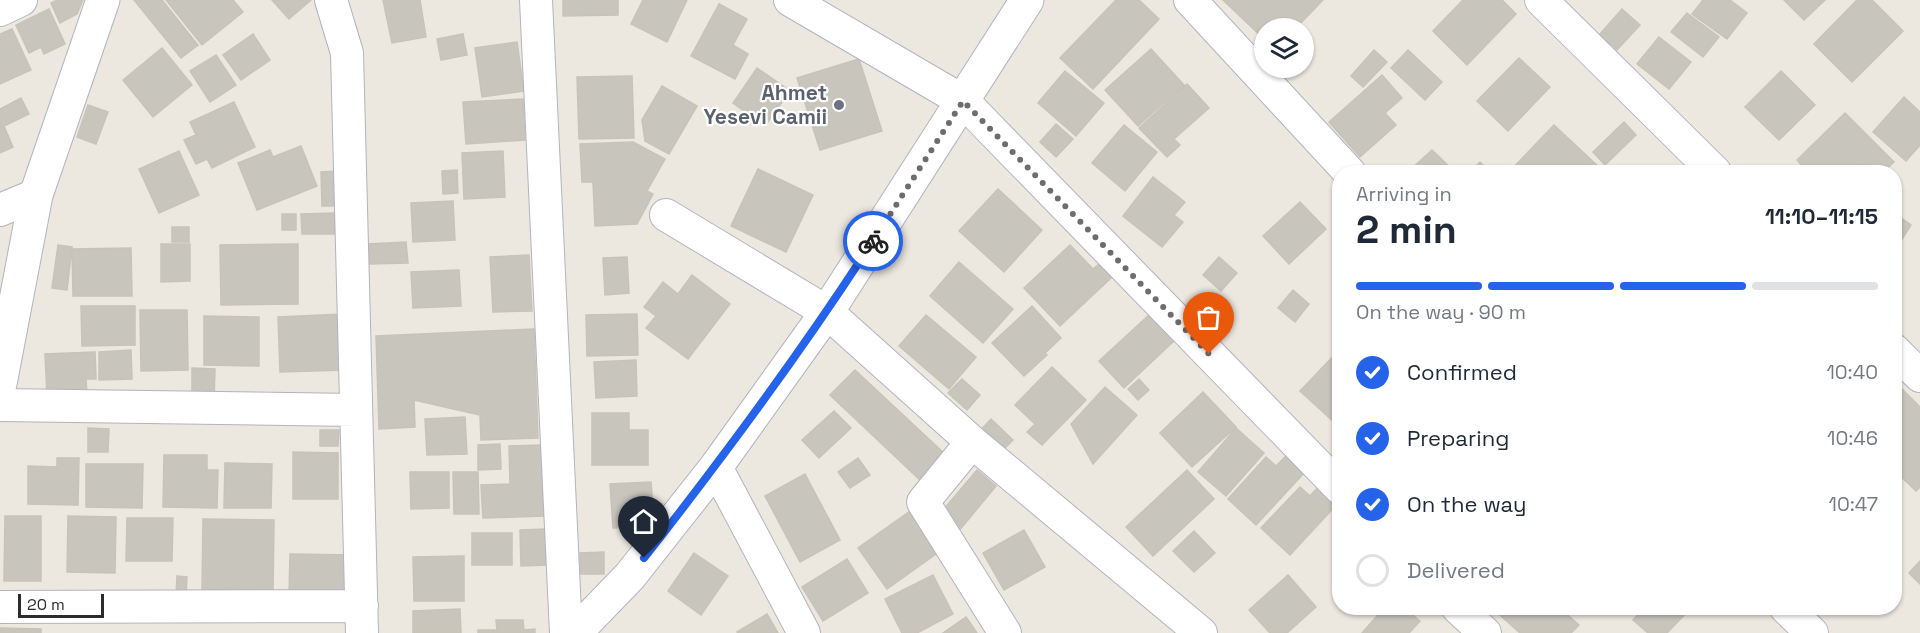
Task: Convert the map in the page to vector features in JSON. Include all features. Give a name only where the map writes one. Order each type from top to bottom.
[{"type":"street","points":[[0,10],[21,0]]},
{"type":"street","points":[[0,384],[36,195],[103,0]]},
{"type":"street","points":[[0,608],[362,620],[347,53],[331,0]]},
{"type":"street","points":[[536,0],[583,629]]},
{"type":"street","points":[[790,0],[963,101],[1332,480]]},
{"type":"street","points":[[583,629],[630,576],[716,467],[827,312],[1028,0]]},
{"type":"street","points":[[1190,0],[1343,165]]},
{"type":"street","points":[[1541,0],[1708,165]]},
{"type":"street","points":[[0,210],[36,195]]},
{"type":"street","points":[[666,215],[827,312],[972,442],[1201,633]]},
{"type":"street","points":[[1902,359],[1920,376]]},
{"type":"street","points":[[0,405],[356,410]]},
{"type":"street","points":[[972,442],[923,502],[1005,633]]},
{"type":"street","points":[[716,467],[804,633]]},
{"type":"street","points":[[1466,615],[1485,633]]},
{"type":"street","points":[[1793,615],[1812,633]]},
{"type":"building","points":[[57,0],[83,0],[77,14],[60,23],[51,3]]},
{"type":"building","points":[[134,0],[162,0],[198,45],[181,58]]},
{"type":"building","points":[[166,0],[233,0],[243,12],[202,45]]},
{"type":"building","points":[[272,0],[311,0],[289,19]]},
{"type":"building","points":[[383,0],[420,0],[426,37],[392,43]]},
{"type":"building","points":[[563,0],[618,0],[618,15],[563,16]]},
{"type":"building","points":[[643,0],[687,0],[667,42],[631,24]]},
{"type":"building","points":[[1116,0],[1139,0],[1159,19],[1093,89],[1060,58]]},
{"type":"building","points":[[1223,0],[1323,0],[1306,18],[1254,18],[1254,29]]},
{"type":"building","points":[[1463,0],[1502,0],[1516,14],[1467,65],[1433,31]]},
{"type":"building","points":[[1703,0],[1730,0],[1747,13],[1727,39],[1692,14]]},
{"type":"building","points":[[1784,0],[1825,0],[1804,20]]},
{"type":"building","points":[[1857,0],[1872,0],[1903,31],[1852,82],[1814,44]]},
{"type":"building","points":[[719,4],[747,19],[733,45],[748,54],[735,79],[691,56]]},
{"type":"building","points":[[49,9],[65,44],[44,54],[41,47],[29,53],[16,25]]},
{"type":"building","points":[[1622,9],[1640,25],[1617,50],[1600,34]]},
{"type":"building","points":[[1687,13],[1719,37],[1703,57],[1671,32]]},
{"type":"building","points":[[12,29],[31,70],[0,84],[0,34]]},
{"type":"building","points":[[253,34],[270,60],[241,80],[223,55]]},
{"type":"building","points":[[463,34],[467,55],[441,60],[437,39]]},
{"type":"building","points":[[1659,37],[1691,62],[1669,89],[1637,64]]},
{"type":"building","points":[[517,42],[524,91],[482,97],[475,48]]},
{"type":"building","points":[[162,48],[192,85],[153,117],[123,80]]},
{"type":"building","points":[[1151,49],[1184,85],[1138,126],[1105,90]]},
{"type":"building","points":[[1374,50],[1387,62],[1363,87],[1351,76]]},
{"type":"building","points":[[1408,50],[1442,82],[1425,100],[1391,68]]},
{"type":"building","points":[[216,55],[236,85],[210,102],[190,71]]},
{"type":"building","points":[[1519,58],[1550,87],[1508,131],[1477,101]]},
{"type":"building","name":"Ahmet Yesevi Camii","points":[[859,59],[882,131],[820,150],[797,78]]},
{"type":"building","points":[[757,68],[790,91],[765,126],[733,103]]},
{"type":"building","points":[[1065,71],[1104,103],[1076,136],[1038,103]]},
{"type":"building","points":[[1781,71],[1815,105],[1779,140],[1745,107]]},
{"type":"building","points":[[1382,75],[1402,98],[1385,113],[1396,125],[1360,157],[1329,122]]},
{"type":"building","points":[[632,76],[634,138],[579,139],[577,77]]},
{"type":"building","points":[[1187,84],[1209,108],[1174,139],[1180,145],[1167,157],[1139,128]]},
{"type":"building","points":[[662,86],[697,106],[669,154],[645,141],[642,120]]},
{"type":"building","points":[[1904,97],[1920,112],[1920,145],[1906,161],[1873,132]]},
{"type":"building","points":[[21,98],[29,114],[4,126],[13,147],[0,153],[0,109]]},
{"type":"building","points":[[523,99],[525,140],[466,144],[463,102]]},
{"type":"building","points":[[234,102],[255,147],[212,168],[207,159],[196,164],[184,140],[196,135],[190,122]]},
{"type":"building","points":[[88,105],[108,112],[96,144],[77,137]]},
{"type":"building","points":[[1845,113],[1894,162],[1891,165],[1802,165],[1797,160]]},
{"type":"building","points":[[1624,122],[1636,135],[1605,165],[1593,152]]},
{"type":"building","points":[[1056,124],[1073,139],[1056,157],[1040,142]]},
{"type":"building","points":[[1124,125],[1157,152],[1125,191],[1092,163]]},
{"type":"building","points":[[1554,125],[1597,165],[1516,165]]},
{"type":"building","points":[[633,142],[665,159],[647,191],[653,194],[637,224],[595,226],[593,182],[582,182],[580,144]]},
{"type":"building","points":[[301,146],[317,186],[257,210],[238,163],[270,150],[273,157]]},
{"type":"building","points":[[1432,150],[1448,165],[1416,165]]},
{"type":"building","points":[[179,151],[199,195],[159,213],[139,169]]},
{"type":"building","points":[[503,151],[505,197],[464,199],[462,153]]},
{"type":"building","points":[[758,169],[813,195],[786,252],[731,226]]},
{"type":"building","points":[[457,170],[458,193],[443,194],[442,171]]},
{"type":"building","points":[[339,171],[340,206],[322,206],[321,172]]},
{"type":"building","points":[[1153,177],[1185,202],[1174,215],[1183,222],[1162,247],[1123,216]]},
{"type":"building","points":[[998,189],[1042,230],[1004,272],[959,231]]},
{"type":"building","points":[[453,201],[455,240],[413,242],[411,203]]},
{"type":"building","points":[[1300,202],[1326,229],[1289,264],[1263,236]]},
{"type":"building","points":[[336,213],[337,234],[302,234],[301,214]]},
{"type":"building","points":[[282,214],[296,214],[296,230],[282,230]]},
{"type":"building","points":[[1902,219],[1911,225],[1902,239]]},
{"type":"building","points":[[172,227],[189,227],[189,242],[172,242]]},
{"type":"building","points":[[406,242],[408,263],[369,264],[368,244]]},
{"type":"building","points":[[161,244],[190,244],[190,281],[161,282]]},
{"type":"building","points":[[298,244],[298,304],[221,305],[220,245]]},
{"type":"building","points":[[58,245],[72,247],[67,290],[52,288]]},
{"type":"building","points":[[1070,245],[1093,269],[1099,264],[1112,277],[1060,326],[1024,288]]},
{"type":"building","points":[[131,248],[132,296],[73,296],[72,249]]},
{"type":"building","points":[[529,255],[532,311],[493,312],[490,257]]},
{"type":"building","points":[[627,257],[629,293],[605,295],[603,258]]},
{"type":"building","points":[[1219,257],[1237,273],[1221,291],[1203,275]]},
{"type":"building","points":[[959,262],[1013,309],[983,343],[930,296]]},
{"type":"building","points":[[459,270],[461,306],[413,308],[411,272]]},
{"type":"building","points":[[692,275],[730,304],[688,359],[646,328],[656,316],[644,307],[663,282],[678,294]]},
{"type":"building","points":[[1293,290],[1309,304],[1295,322],[1278,308]]},
{"type":"building","points":[[81,306],[135,306],[135,345],[82,346]]},
{"type":"building","points":[[1032,306],[1061,338],[1045,353],[1047,355],[1024,376],[992,343]]},
{"type":"building","points":[[140,310],[187,310],[188,370],[141,371]]},
{"type":"building","points":[[343,314],[345,370],[280,372],[278,317]]},
{"type":"building","points":[[637,314],[638,355],[587,356],[586,315]]},
{"type":"building","points":[[1150,314],[1175,340],[1124,388],[1099,361]]},
{"type":"building","points":[[926,315],[976,357],[949,389],[899,346]]},
{"type":"building","points":[[204,316],[259,317],[259,366],[204,365]]},
{"type":"building","points":[[534,329],[538,438],[481,440],[480,415],[414,400],[415,427],[379,429],[376,336]]},
{"type":"building","points":[[131,350],[132,379],[99,380],[99,352]]},
{"type":"building","points":[[95,352],[96,379],[86,379],[87,394],[47,396],[45,354]]},
{"type":"building","points":[[1332,357],[1332,420],[1300,391]]},
{"type":"building","points":[[636,360],[637,396],[596,398],[594,362]]},
{"type":"building","points":[[1052,367],[1086,400],[1042,445],[1027,432],[1035,424],[1015,405]]},
{"type":"building","points":[[192,368],[215,369],[214,400],[192,399]]},
{"type":"building","points":[[855,370],[946,455],[921,481],[830,395]]},
{"type":"building","points":[[962,379],[980,395],[967,410],[948,393]]},
{"type":"building","points":[[1139,379],[1149,390],[1138,400],[1128,389]]},
{"type":"building","points":[[1105,387],[1137,415],[1093,464],[1071,424]]},
{"type":"building","points":[[1902,389],[1920,407],[1920,487],[1916,491],[1902,478]]},
{"type":"building","points":[[1203,392],[1236,427],[1192,467],[1160,433]]},
{"type":"building","points":[[834,411],[851,428],[819,458],[802,440]]},
{"type":"building","points":[[592,413],[629,413],[629,430],[648,430],[648,465],[592,465]]},
{"type":"building","points":[[465,417],[467,454],[427,455],[425,419]]},
{"type":"building","points":[[991,419],[1013,440],[997,456],[975,436]]},
{"type":"building","points":[[88,428],[109,429],[108,452],[88,452]]},
{"type":"building","points":[[1236,428],[1264,453],[1226,496],[1198,472]]},
{"type":"building","points":[[320,430],[339,430],[338,446],[320,446]]},
{"type":"building","points":[[500,444],[501,469],[478,470],[478,445]]},
{"type":"building","points":[[542,445],[545,516],[483,518],[481,485],[510,484],[509,446]]},
{"type":"building","points":[[293,452],[338,453],[338,499],[293,499]]},
{"type":"building","points":[[164,455],[207,455],[207,470],[218,470],[217,508],[163,507]]},
{"type":"building","points":[[1287,455],[1305,472],[1256,525],[1228,499],[1266,457],[1276,466]]},
{"type":"building","points":[[57,458],[79,458],[78,505],[28,504],[28,466],[57,467]]},
{"type":"building","points":[[858,458],[870,475],[850,488],[838,472]]},
{"type":"building","points":[[225,463],[272,464],[271,508],[224,508]]},
{"type":"building","points":[[86,464],[143,464],[142,508],[86,507]]},
{"type":"building","points":[[977,470],[996,486],[958,532],[938,516]]},
{"type":"building","points":[[1187,470],[1214,499],[1153,556],[1126,527]]},
{"type":"building","points":[[410,472],[449,472],[449,508],[411,509]]},
{"type":"building","points":[[453,472],[478,472],[479,514],[454,514]]},
{"type":"building","points":[[805,474],[840,540],[800,562],[765,496]]},
{"type":"building","points":[[651,482],[653,508],[634,509],[635,527],[613,528],[610,484]]},
{"type":"building","points":[[1320,485],[1332,496],[1332,510],[1290,555],[1261,528],[1300,487],[1310,496]]},
{"type":"building","points":[[913,509],[943,549],[887,589],[858,548]]},
{"type":"building","points":[[5,516],[41,516],[41,581],[4,581]]},
{"type":"building","points":[[68,516],[116,517],[115,573],[67,572]]},
{"type":"building","points":[[127,518],[173,518],[172,561],[126,561]]},
{"type":"building","points":[[203,519],[274,520],[273,594],[202,594]]},
{"type":"building","points":[[546,529],[548,565],[521,566],[520,530]]},
{"type":"building","points":[[1024,530],[1045,567],[1004,590],[983,553]]},
{"type":"building","points":[[1194,531],[1215,553],[1194,572],[1173,551]]},
{"type":"building","points":[[472,533],[512,533],[512,565],[472,565]]},
{"type":"building","points":[[604,552],[604,574],[581,574],[580,553]]},
{"type":"building","points":[[694,553],[728,576],[701,615],[668,591]]},
{"type":"building","points":[[290,554],[352,555],[351,598],[289,598]]},
{"type":"building","points":[[464,556],[464,601],[414,601],[413,557]]},
{"type":"building","points":[[847,559],[868,593],[823,621],[802,587]]},
{"type":"building","points":[[1920,561],[1920,584],[1909,573]]},
{"type":"building","points":[[933,575],[953,614],[917,633],[902,633],[885,599]]},
{"type":"building","points":[[1288,575],[1316,607],[1287,633],[1270,633],[1249,610]]},
{"type":"building","points":[[177,576],[187,577],[186,595],[176,595]]},
{"type":"building","points":[[460,609],[461,633],[413,633],[413,611]]},
{"type":"building","points":[[767,614],[778,633],[737,632]]},
{"type":"building","points":[[1378,615],[1413,615],[1420,621],[1409,633],[1362,633]]},
{"type":"building","points":[[1500,615],[1568,615],[1579,625],[1571,633],[1520,633]]},
{"type":"building","points":[[1638,615],[1684,615],[1667,633],[1648,633],[1633,620]]},
{"type":"building","points":[[966,617],[977,633],[943,633]]},
{"type":"building","points":[[496,620],[523,620],[524,630],[535,629],[535,633],[478,633],[478,630],[497,630]]},
{"type":"building","points":[[0,628],[41,629],[41,633],[0,633]]},
{"type":"way so far","points":[[873,241],[963,101],[1209,354]]},
{"type":"place","name":"Ahmet Yesevi Camii","points":[[839,105]]},
{"type":"route","points":[[644,558],[716,467],[827,312],[873,241]]}]
